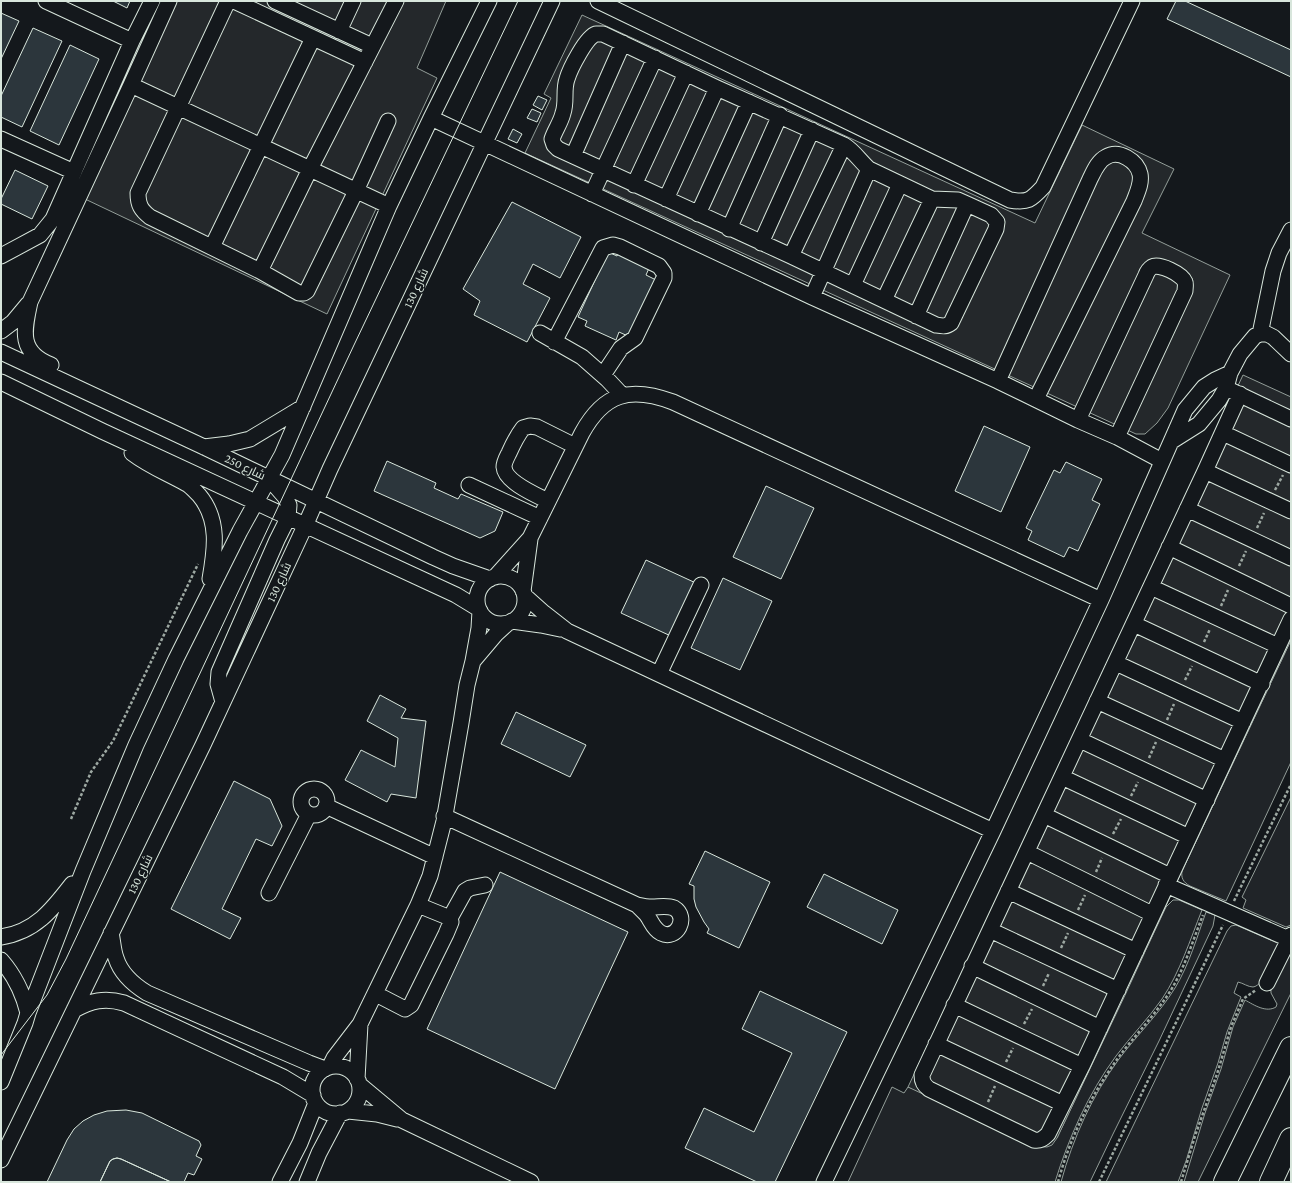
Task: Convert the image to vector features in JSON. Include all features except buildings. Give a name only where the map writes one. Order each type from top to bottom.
[{"type":"highway","points":[[1225,1182],[1291,1048]]},
{"type":"highway","points":[[1271,1182],[1291,1139]]},
{"type":"street","points":[[46,1],[132,41]]},
{"type":"street","points":[[1,256],[40,235],[53,219],[132,41],[152,1]]},
{"type":"street","points":[[98,397],[85,381],[76,375],[42,362],[34,356],[30,350],[25,335],[25,328],[30,302],[132,85],[169,1]]},
{"type":"street","points":[[228,1],[138,193],[138,200],[142,210],[150,217],[260,271],[299,293],[304,293],[356,190],[388,122]]},
{"type":"street","points":[[234,1],[365,62]]},
{"type":"street","points":[[275,1],[303,7],[339,31],[372,46]]},
{"type":"street","points":[[339,31],[353,1]]},
{"type":"street","points":[[260,271],[310,169],[396,1]]},
{"type":"street","points":[[1,1082],[26,1022],[28,1013],[83,871],[136,745],[208,594],[240,531],[282,455],[389,206],[489,1]]},
{"type":"street","name":"شارع 130","points":[[1,1160],[223,702],[330,470],[552,1]]},
{"type":"street","points":[[598,1],[1010,200],[1022,202],[1034,197],[1043,187],[1132,1]]},
{"type":"street","points":[[603,34],[655,58],[717,88],[844,145],[870,169],[932,199],[958,200],[991,215],[997,222],[996,229],[955,318],[951,323],[948,326],[936,325],[791,256],[634,185],[558,149],[554,145],[552,139],[563,114],[566,80],[585,43],[592,35],[603,34]]},
{"type":"street","points":[[212,247],[313,38]]},
{"type":"street","points":[[573,156],[623,43]]},
{"type":"street","points":[[592,194],[655,58]]},
{"type":"street","points":[[634,185],[686,73]]},
{"type":"street","points":[[132,85],[389,206]]},
{"type":"street","points":[[666,200],[717,88]]},
{"type":"street","points":[[698,214],[749,102]]},
{"type":"street","points":[[729,228],[780,116]]},
{"type":"street","points":[[431,118],[812,297],[998,381],[1078,420],[1117,437],[1162,461]]},
{"type":"street","points":[[761,243],[812,130]]},
{"type":"street","points":[[1,139],[74,172]]},
{"type":"street","points":[[791,256],[844,145]]},
{"type":"street","points":[[998,381],[1090,179],[1099,163],[1106,157],[1114,154],[1126,156],[1135,164],[1140,174],[1139,185],[1134,201],[1036,399]]},
{"type":"street","points":[[812,297],[870,169]]},
{"type":"street","points":[[853,285],[900,184]]},
{"type":"street","points":[[884,300],[932,199]]},
{"type":"street","points":[[916,316],[967,204]]},
{"type":"street","points":[[1260,334],[1273,271],[1279,253],[1291,230]]},
{"type":"street","points":[[554,342],[603,248],[613,245],[620,247],[659,266],[664,273],[664,278],[635,338],[621,348],[603,375]]},
{"type":"street","points":[[1078,420],[1146,275],[1151,268],[1156,266],[1181,275],[1186,283],[1185,291],[1117,437]]},
{"type":"street","points":[[1,331],[13,322],[30,302]]},
{"type":"street","points":[[540,333],[582,357],[603,375],[622,395]]},
{"type":"street","points":[[1172,441],[1199,424],[1219,400],[1226,388],[1230,373],[1240,354],[1255,336],[1267,334],[1273,337],[1291,354]]},
{"type":"street","name":"شارع 250","points":[[1,352],[446,563],[492,578]]},
{"type":"street","points":[[824,1182],[993,831],[1101,600],[1185,410],[1204,388],[1215,380],[1230,373]]},
{"type":"street","points":[[1,382],[102,431],[456,595],[480,610],[485,617],[493,622],[498,624],[510,622],[541,624],[567,630]]},
{"type":"street","points":[[1226,388],[1291,419]]},
{"type":"street","points":[[280,1182],[300,1143],[315,1099],[313,1086],[316,1078],[328,1068],[360,1024],[376,994],[430,876],[444,816],[467,685],[480,628],[480,610],[478,599],[482,585],[508,564],[530,538],[588,421],[603,405],[622,395],[635,394],[647,394],[673,402],[1101,600]]},
{"type":"street","points":[[1240,394],[1080,740],[936,1044],[922,1075],[922,1080],[925,1086],[1034,1140],[1039,1141],[1048,1134],[1118,990],[1152,914],[1291,620]]},
{"type":"street","points":[[204,447],[229,444],[250,439],[303,407]]},
{"type":"street","points":[[548,501],[507,476],[504,469],[504,463],[516,437],[523,428],[530,426],[537,427],[575,446]]},
{"type":"street","points":[[102,431],[143,461],[187,483],[203,500],[211,515],[215,540],[215,551],[208,594]]},
{"type":"street","points":[[1223,433],[1289,464]]},
{"type":"street","points":[[1205,471],[1291,511]]},
{"type":"street","points":[[223,702],[218,684],[219,672],[288,518],[289,505],[285,497],[269,479]]},
{"type":"street","points":[[469,485],[540,518]]},
{"type":"street","points":[[1188,509],[1291,558]]},
{"type":"street","points":[[473,661],[496,634],[520,615],[522,611],[524,606],[530,538]]},
{"type":"street","points":[[1170,547],[1291,606]]},
{"type":"street","points":[[492,578],[500,576],[509,578],[518,583],[524,594],[544,613],[567,630],[993,831]]},
{"type":"street","points":[[659,674],[701,585]]},
{"type":"street","points":[[1151,586],[1278,646]]},
{"type":"street","points":[[1134,624],[1262,684]]},
{"type":"street","points":[[1116,662],[1243,722]]},
{"type":"street","points":[[1097,701],[1225,760]]},
{"type":"street","points":[[1080,740],[1207,800]]},
{"type":"street","points":[[1062,777],[1189,837]]},
{"type":"street","points":[[313,788],[323,792],[326,796],[326,806],[324,811],[320,814],[314,815],[305,812],[301,808],[300,802],[303,792],[313,788]]},
{"type":"street","points":[[326,806],[435,856]]},
{"type":"street","points":[[269,893],[309,814]]},
{"type":"street","points":[[1044,815],[1108,846],[1208,903],[1290,938],[1267,983]]},
{"type":"street","points":[[444,816],[637,905]]},
{"type":"street","points":[[1027,852],[1152,914]]},
{"type":"street","points":[[1,937],[27,930],[44,918],[63,897],[83,871]]},
{"type":"street","points":[[376,994],[405,1009],[411,1006],[451,922],[450,918],[465,891],[470,888],[485,885]]},
{"type":"street","points":[[1008,891],[1136,951]]},
{"type":"street","points":[[418,904],[450,918]]},
{"type":"street","points":[[990,930],[1118,990]]},
{"type":"street","points":[[112,932],[116,958],[120,967],[132,982],[143,991],[309,1063],[328,1068],[337,1066],[345,1068],[352,1072],[358,1082],[402,1120]]},
{"type":"street","points":[[1,960],[17,982],[24,997],[28,1013]]},
{"type":"street","points":[[972,966],[1100,1028]]},
{"type":"street","points":[[74,1010],[88,1003],[104,1000],[114,1000],[124,1003],[283,1077],[315,1099],[327,1112],[377,1114],[402,1120],[531,1182]]},
{"type":"street","points":[[954,1005],[1082,1066]]},
{"type":"street","points":[[307,1182],[319,1152],[344,1112],[357,1102],[360,1094],[358,1082],[360,1024]]},
{"type":"street","points":[[936,1044],[1063,1104]]},
{"type":"path","points":[[982,1115],[1179,693],[1289,464]]},
{"type":"path","points":[[71,819],[91,772],[114,741],[199,561]]},
{"type":"path","points":[[1099,1182],[1291,784]]},
{"type":"path","points":[[1058,1182],[1070,1146],[1089,1104],[1110,1070],[1139,1031],[1159,1008],[1171,990],[1178,978],[1208,903]]},
{"type":"path","points":[[1181,1182],[1231,1027],[1243,999],[1267,983]]},
{"type":"shaded area","points":[[177,1],[446,1],[417,68],[437,78],[327,314],[85,199]]},
{"type":"shaded area","points":[[582,15],[1035,223],[1082,125],[1174,169],[1142,233],[1230,275],[1168,408],[1157,423],[1145,434],[1136,434],[525,153],[551,98],[544,94]]},
{"type":"shaded area","points":[[1243,375],[1291,397],[1291,640],[1057,1138],[1052,1145],[1047,1147],[1034,1146],[908,1087]]},
{"type":"shaded area","points":[[1291,640],[1291,762],[1226,901],[1190,886],[1183,880],[1182,871]]},
{"type":"shaded area","points":[[1291,797],[1291,925],[1286,927],[1243,908],[1246,900],[1242,897]]},
{"type":"shaded area","points":[[1173,900],[1179,900],[1202,910],[1184,956],[1162,999],[1116,1056],[1097,1085],[1073,1132],[1055,1182],[848,1182],[892,1087],[904,1093],[908,1087],[1057,1138],[1166,907]]},
{"type":"shaded area","points":[[1206,912],[1215,915],[1213,926],[1090,1182],[1061,1182],[1071,1149],[1084,1118],[1100,1088],[1119,1059],[1162,1007],[1175,988],[1189,960]]},
{"type":"shaded area","points":[[1236,925],[1282,945],[1266,976],[1257,985],[1251,987],[1238,982],[1234,993],[1241,997],[1227,1032],[1178,1182],[1106,1182],[1227,931],[1231,926]]},
{"type":"shaded area","points":[[1291,950],[1291,993],[1198,1182],[1184,1182],[1205,1113],[1221,1069],[1233,1027],[1245,1000],[1264,1009],[1272,1009],[1276,1007],[1277,1004],[1271,993],[1271,987]]},
{"type":"tram line","points":[[1,1055],[47,995],[66,959],[354,345],[518,1]]}]
